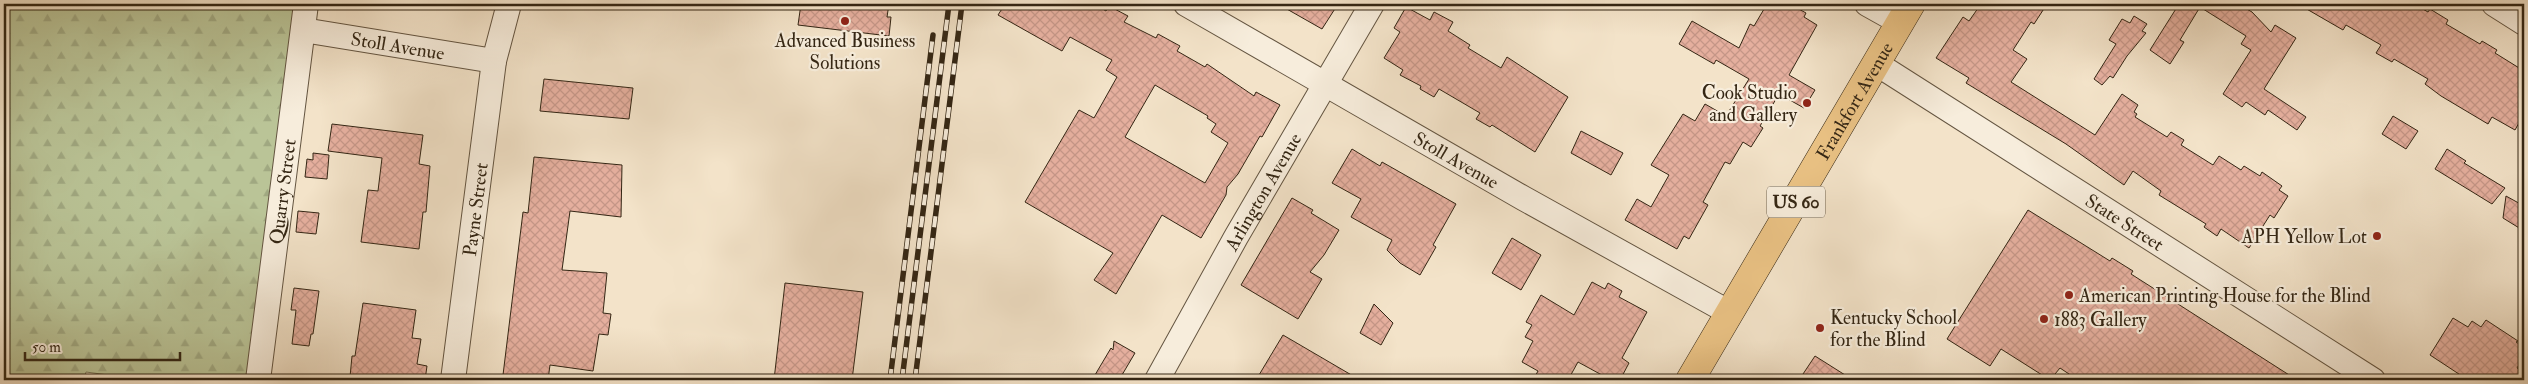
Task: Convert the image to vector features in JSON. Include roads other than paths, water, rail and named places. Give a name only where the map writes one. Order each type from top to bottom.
[{"type":"main road","name":"Frankfort Avenue","points":[[1690,380],[1906,13]]},
{"type":"street","name":"Quarry Street","points":[[258,380],[306,4]]},
{"type":"street","name":"Payne Street","points":[[495,4],[498,37]]},
{"type":"street","name":"Payne Street","points":[[453,380],[494,61],[498,37],[509,4]]},
{"type":"street","name":"Stoll Avenue","points":[[1186,4],[1523,198],[1730,313]]},
{"type":"street","name":"Arlington Avenue","points":[[1157,380],[1241,228],[1372,4]]},
{"type":"street","points":[[1867,4],[1906,13]]},
{"type":"street","name":"Stoll Avenue","points":[[303,30],[494,61]]},
{"type":"street","name":"State Street","points":[[1877,64],[2374,380]]},
{"type":"railway","points":[[902,380],[949,4]]},
{"type":"railway","points":[[915,380],[962,4]]},
{"type":"railway","points":[[890,380],[933,35]]},
{"type":"place","name":"Advanced Business Solutions","points":[[845,21]]},
{"type":"place","name":"Cook Studio and Gallery","points":[[1807,103]]},
{"type":"place","name":"APH Yellow Lot","points":[[2377,236]]},
{"type":"place","name":"American Printing House for the Blind","points":[[2069,295]]},
{"type":"place","name":"1883 Gallery","points":[[2044,319]]},
{"type":"place","name":"Kentucky School for the Blind","points":[[1820,328]]}]
